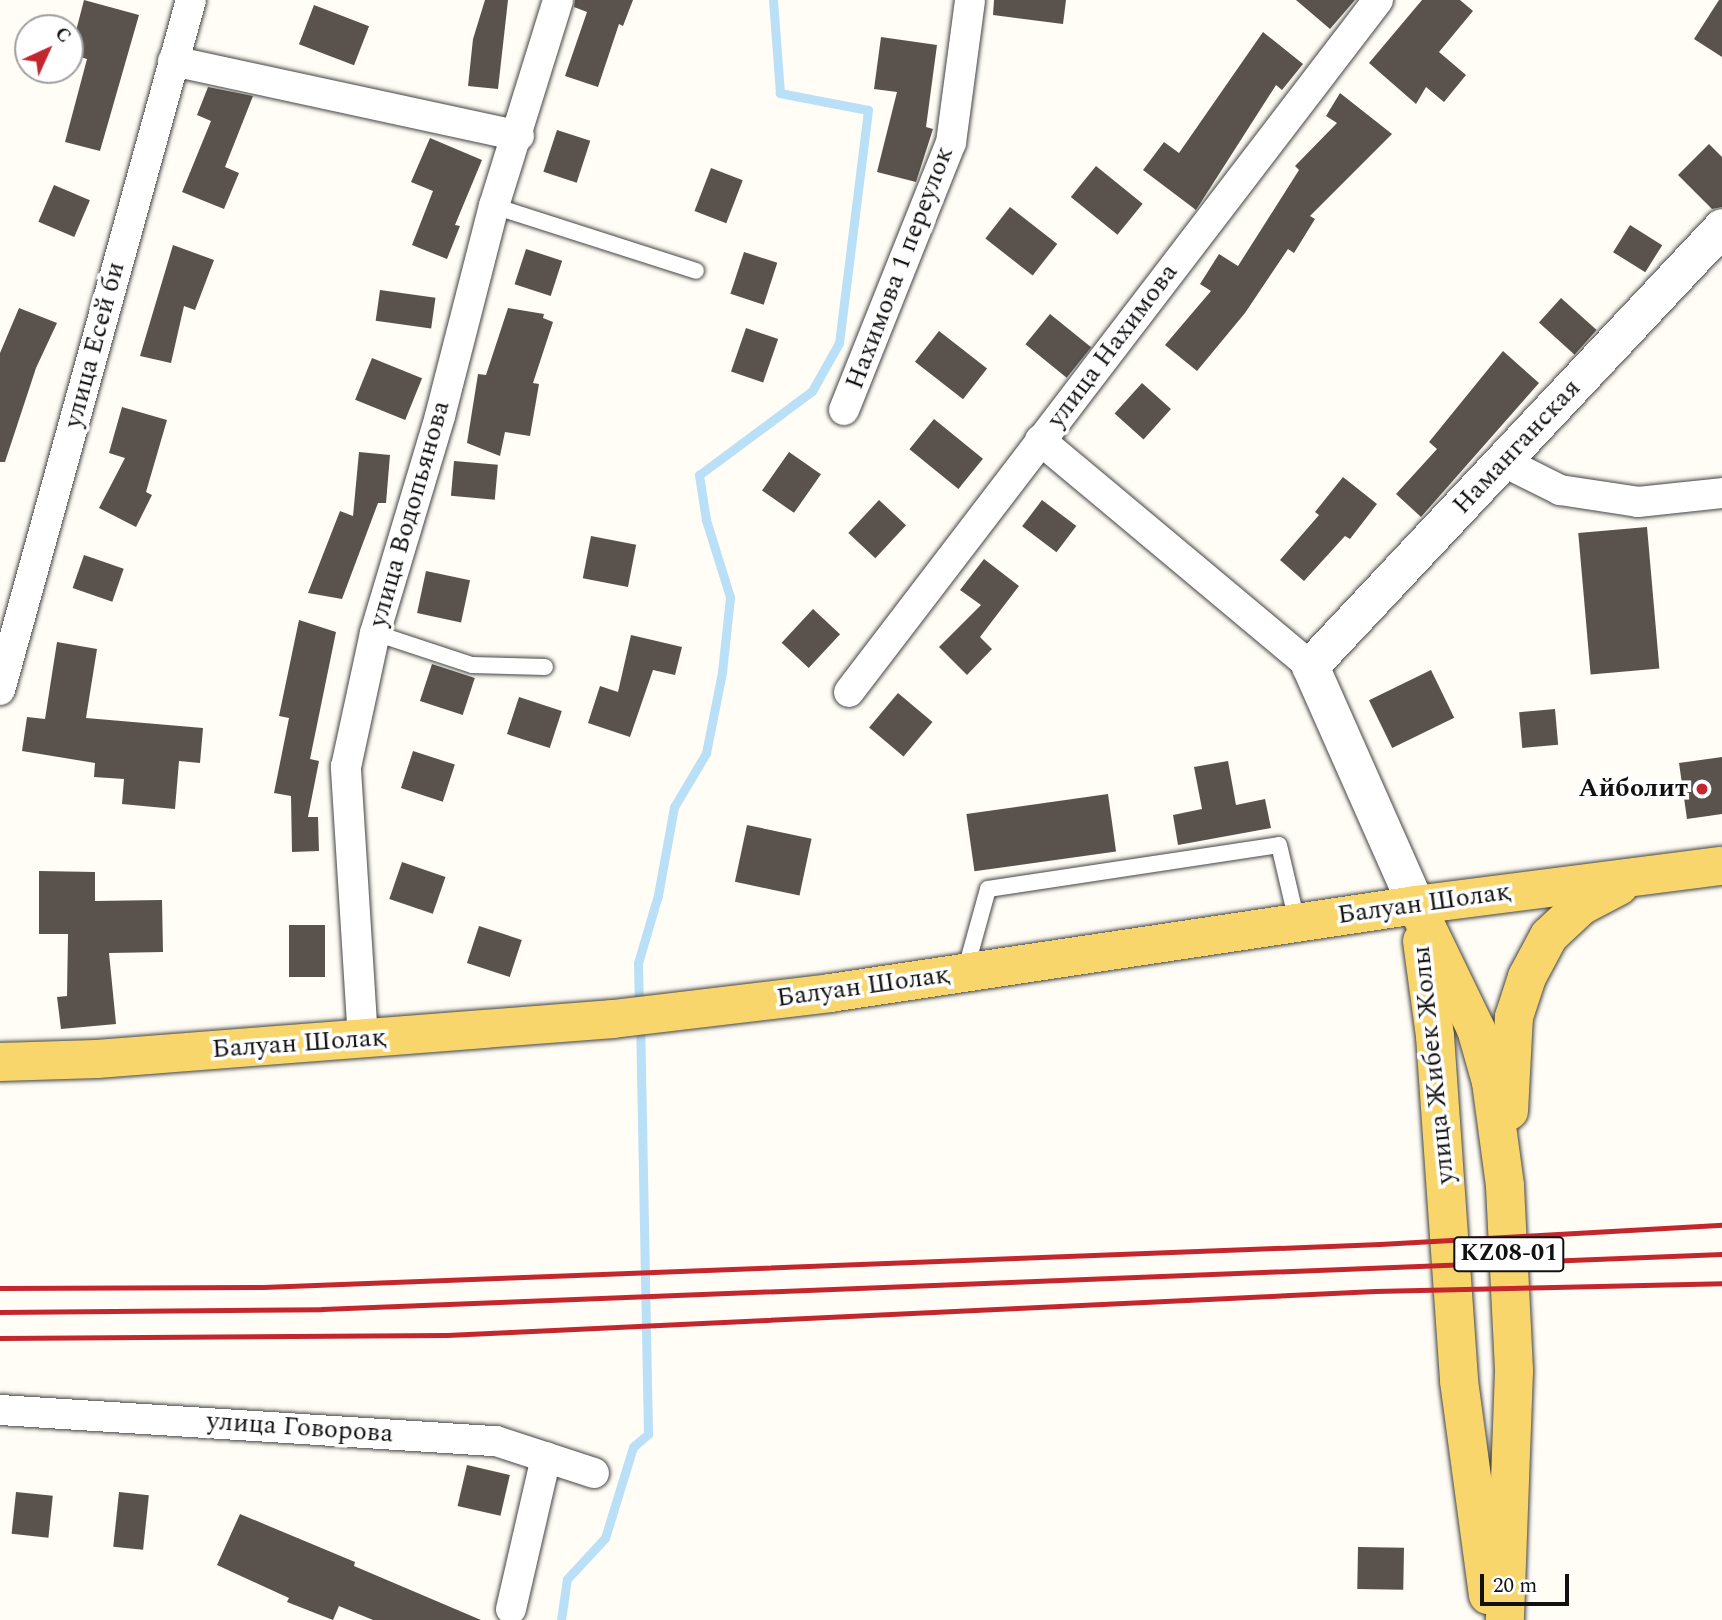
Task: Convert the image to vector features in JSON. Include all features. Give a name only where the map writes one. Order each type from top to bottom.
[{"type":"main road","name":"Балуан Шолақ","points":[[0,1062],[363,1040],[613,1018],[965,973],[1416,905],[1722,866]]},
{"type":"main road","name":"KZ08-01","points":[[1505,1186],[1514,1017],[1527,977],[1549,936],[1581,906],[1636,877]]},
{"type":"main road","name":"улица Жибек Жолы","points":[[1416,905],[1476,1029],[1491,1082],[1505,1186],[1514,1371],[1504,1620]]},
{"type":"main road","name":"улица Жибек Жолы","points":[[1416,905],[1435,1036],[1459,1381],[1491,1620]]},
{"type":"street","name":"улица Есей би","points":[[0,690],[191,0]]},
{"type":"street","name":"улица Водопьянова","points":[[363,1040],[346,767],[375,633],[440,416],[494,206],[519,136],[558,0]]},
{"type":"street","name":"Нахимова 1 переулок","points":[[844,410],[951,143],[970,0]]},
{"type":"street","name":"улица Нахимова","points":[[849,692],[1378,0]]},
{"type":"street","points":[[173,61],[519,136]]},
{"type":"street","name":"Наманганская","points":[[1310,666],[1722,227]]},
{"type":"street","points":[[1041,440],[1310,666],[1416,905]]},
{"type":"street","points":[[1504,462],[1560,490],[1638,502],[1722,493]]},
{"type":"street","name":"улица Говорова","points":[[0,1409],[496,1441],[594,1473]]},
{"type":"street","points":[[511,1609],[546,1457]]},
{"type":"lane","points":[[494,206],[696,271]]},
{"type":"lane","points":[[375,633],[472,666],[545,667]]},
{"type":"lane","points":[[965,973],[988,889],[1279,845],[1297,922]]},
{"type":"building","points":[[84,0],[139,15],[100,151],[65,142],[80,84],[84,84],[87,59],[84,58],[84,14],[80,14]]},
{"type":"building","points":[[485,0],[508,0],[498,89],[468,86],[473,39]]},
{"type":"building","points":[[575,0],[633,0],[623,26],[619,24],[598,87],[565,76],[587,12],[574,7]]},
{"type":"building","points":[[994,0],[1066,0],[1063,24],[993,15]]},
{"type":"building","points":[[1296,0],[1355,0],[1330,29]]},
{"type":"building","points":[[1422,0],[1460,0],[1473,11],[1439,52],[1466,75],[1444,102],[1426,87],[1416,104],[1369,63]]},
{"type":"building","points":[[1719,0],[1722,0],[1722,57],[1694,39]]},
{"type":"building","points":[[314,5],[369,26],[354,65],[299,44]]},
{"type":"building","points":[[1263,32],[1303,64],[1282,90],[1276,85],[1196,210],[1143,170],[1164,142],[1179,153]]},
{"type":"building","points":[[881,37],[937,45],[926,127],[933,129],[916,182],[877,172],[897,92],[874,89]]},
{"type":"building","points":[[208,87],[253,96],[225,167],[239,173],[224,209],[182,192],[211,121],[197,115]]},
{"type":"building","points":[[1340,93],[1392,134],[1310,216],[1315,219],[1294,253],[1288,249],[1245,313],[1197,371],[1165,345],[1211,291],[1200,284],[1219,254],[1238,266],[1299,170],[1295,166],[1337,123],[1326,116]]},
{"type":"building","points":[[557,130],[590,141],[577,183],[543,172]]},
{"type":"building","points":[[430,138],[482,160],[455,225],[460,226],[447,259],[412,245],[433,191],[411,182]]},
{"type":"building","points":[[1709,144],[1722,157],[1722,207],[1712,209],[1678,175]]},
{"type":"building","points":[[1096,166],[1143,204],[1117,235],[1071,197]]},
{"type":"building","points":[[711,168],[743,180],[726,223],[695,211]]},
{"type":"building","points":[[54,185],[90,200],[74,237],[38,222]]},
{"type":"building","points":[[1010,207],[1057,244],[1033,275],[985,239]]},
{"type":"building","points":[[1630,225],[1662,245],[1645,272],[1613,252]]},
{"type":"building","points":[[173,245],[214,260],[195,310],[184,306],[171,363],[140,356]]},
{"type":"building","points":[[526,249],[562,261],[551,296],[515,284]]},
{"type":"building","points":[[744,252],[777,263],[764,305],[730,294]]},
{"type":"building","points":[[380,290],[435,298],[431,328],[376,321]]},
{"type":"building","points":[[1561,298],[1597,330],[1575,355],[1539,323]]},
{"type":"building","points":[[19,308],[57,323],[36,368],[5,462],[0,462],[0,353]]},
{"type":"building","points":[[508,308],[544,314],[543,318],[553,322],[533,383],[539,384],[530,436],[505,432],[500,456],[467,443],[478,374],[486,375]]},
{"type":"building","points":[[1050,314],[1091,347],[1067,378],[1025,344]]},
{"type":"building","points":[[746,328],[778,339],[763,383],[731,371]]},
{"type":"building","points":[[939,331],[987,369],[963,399],[915,362]]},
{"type":"building","points":[[1503,351],[1539,383],[1421,517],[1396,494],[1437,449],[1429,442]]},
{"type":"building","points":[[372,358],[422,378],[405,420],[355,400]]},
{"type":"building","points":[[1142,383],[1171,409],[1144,440],[1115,413]]},
{"type":"building","points":[[122,407],[167,420],[146,492],[152,495],[136,527],[99,508],[125,458],[109,453]]},
{"type":"building","points":[[934,419],[983,459],[958,489],[909,449]]},
{"type":"building","points":[[359,452],[390,455],[386,503],[378,503],[342,599],[308,593],[340,511],[353,516]]},
{"type":"building","points":[[789,452],[821,474],[794,513],[762,491]]},
{"type":"building","points":[[454,461],[498,465],[495,500],[451,496]]},
{"type":"building","points":[[1343,477],[1377,504],[1350,539],[1345,536],[1304,581],[1280,560],[1319,515],[1315,512]]},
{"type":"building","points":[[879,500],[906,525],[875,558],[848,533]]},
{"type":"building","points":[[1042,500],[1076,526],[1056,552],[1022,526]]},
{"type":"building","points":[[1647,527],[1659,668],[1591,674],[1578,533]]},
{"type":"building","points":[[591,536],[636,545],[628,587],[583,578]]},
{"type":"building","points":[[84,555],[124,569],[112,602],[73,588]]},
{"type":"building","points":[[984,559],[1019,586],[980,637],[992,649],[967,675],[939,647],[981,605],[960,590]]},
{"type":"building","points":[[426,571],[470,580],[461,622],[417,613]]},
{"type":"building","points":[[813,609],[840,634],[809,668],[782,643]]},
{"type":"building","points":[[299,620],[336,632],[310,759],[319,761],[308,817],[318,817],[319,851],[292,852],[291,796],[274,793],[289,718],[279,716]]},
{"type":"building","points":[[631,635],[682,647],[675,675],[653,670],[630,737],[588,723],[600,686],[618,692]]},
{"type":"building","points":[[57,642],[97,649],[86,718],[203,728],[200,763],[179,761],[175,809],[122,804],[124,779],[94,777],[95,763],[22,751],[27,717],[45,719]]},
{"type":"building","points":[[432,664],[475,678],[463,715],[420,701]]},
{"type":"building","points":[[1431,670],[1454,718],[1392,748],[1369,700]]},
{"type":"building","points":[[898,693],[932,722],[904,756],[869,727]]},
{"type":"building","points":[[519,697],[562,711],[550,748],[507,734]]},
{"type":"building","points":[[1555,709],[1558,745],[1522,748],[1519,712]]},
{"type":"building","points":[[413,751],[455,765],[443,802],[401,788]]},
{"type":"building","name":"Айболит","points":[[1722,757],[1722,814],[1687,819],[1679,763]]},
{"type":"building","points":[[1228,761],[1236,805],[1265,799],[1271,828],[1178,845],[1173,815],[1202,809],[1194,767]]},
{"type":"building","points":[[1108,794],[1116,851],[974,871],[966,814]]},
{"type":"building","points":[[747,825],[812,839],[799,895],[735,882]]},
{"type":"building","points":[[402,862],[445,877],[433,914],[389,899]]},
{"type":"building","points":[[39,871],[95,872],[95,901],[162,900],[163,952],[109,953],[116,1024],[61,1029],[57,997],[67,996],[68,934],[39,934]]},
{"type":"building","points":[[289,925],[325,925],[325,977],[289,977]]},
{"type":"building","points":[[479,926],[522,940],[510,977],[467,963]]},
{"type":"building","points":[[467,1465],[510,1475],[500,1516],[458,1506]]},
{"type":"building","points":[[16,1492],[53,1496],[48,1538],[12,1534]]},
{"type":"building","points":[[119,1492],[149,1495],[143,1550],[113,1547]]},
{"type":"building","points":[[240,1514],[355,1562],[354,1566],[481,1620],[373,1620],[339,1606],[333,1620],[287,1602],[289,1598],[217,1565]]},
{"type":"building","points":[[1358,1547],[1404,1548],[1403,1590],[1357,1589]]},
{"type":"waterway","points":[[639,1008],[638,963],[658,895],[674,807],[706,753],[722,672],[730,597],[706,520],[699,475],[812,391],[839,343],[868,110],[780,93],[773,0]]},
{"type":"waterway","points":[[561,1620],[567,1579],[605,1538],[633,1447],[648,1434],[640,1025]]},
{"type":"railway","points":[[0,1288],[263,1287],[1380,1244],[1722,1225]]},
{"type":"railway","points":[[0,1312],[322,1309],[1722,1254]]},
{"type":"railway","points":[[0,1338],[447,1335],[1375,1291],[1722,1283]]},
{"type":"place","name":"Айболит","points":[[1702,789]]}]
